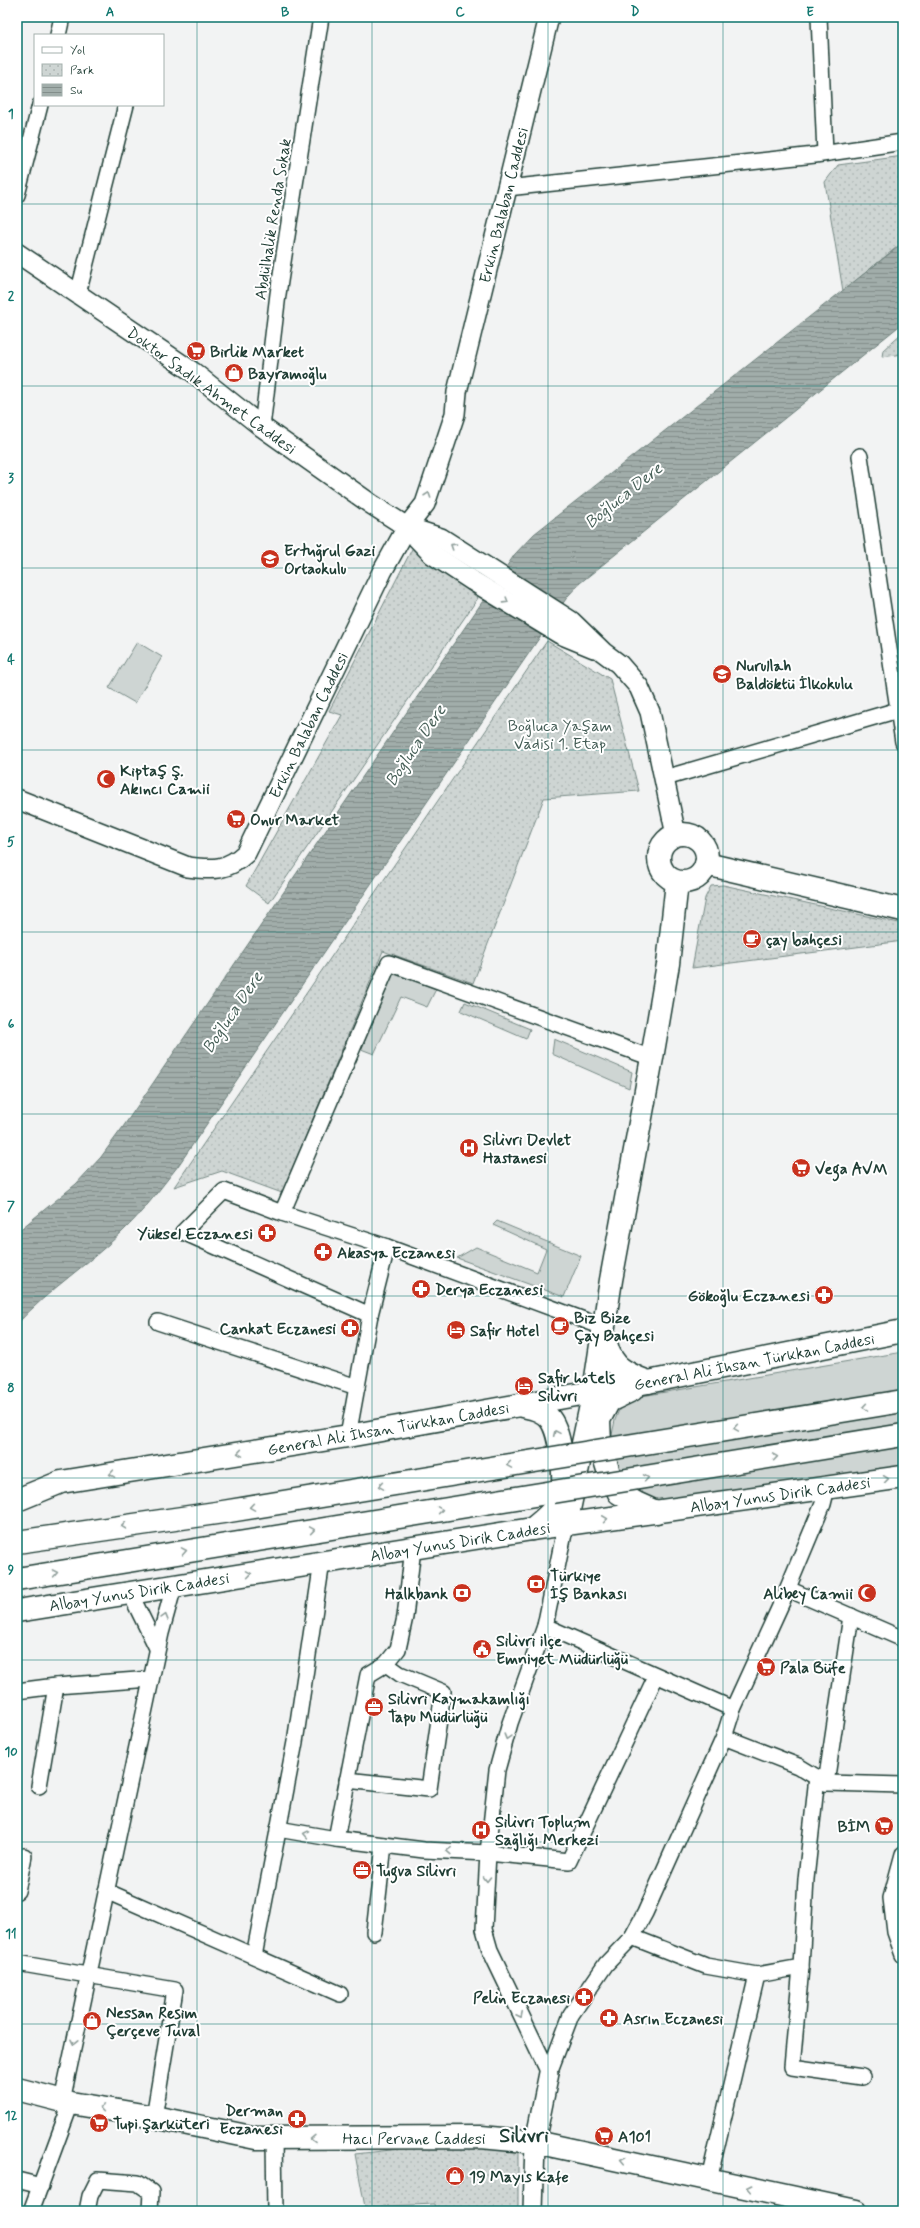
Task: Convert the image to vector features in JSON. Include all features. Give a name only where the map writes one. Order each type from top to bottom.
[{"type":"main road","points":[[684,834],[699,840],[706,851],[706,864],[700,875],[696,878],[684,882],[677,882],[665,875],[661,869],[658,856],[664,843],[676,835],[684,834]]},
{"type":"main road","points":[[706,864],[903,910]]},
{"type":"main road","points":[[566,1524],[594,1391],[603,1327],[652,1058],[668,964],[677,882]]},
{"type":"main road","points":[[603,1327],[606,1347],[612,1359],[624,1373],[648,1382]]},
{"type":"main road","name":"General Ali İhsan Türkkan Caddesi","points":[[17,1500],[62,1482],[348,1436],[648,1382],[903,1331]]},
{"type":"main road","points":[[648,1382],[609,1401],[599,1420],[600,1444],[608,1473],[619,1493],[656,1512]]},
{"type":"main road","points":[[17,1542],[230,1511],[903,1401]]},
{"type":"main road","points":[[519,1405],[538,1409],[550,1419],[559,1439],[563,1466],[561,1499],[555,1509],[532,1529]]},
{"type":"main road","points":[[17,1579],[903,1435]]},
{"type":"main road","name":"Albay Yunus Dirik Caddesi","points":[[17,1610],[532,1529],[903,1477]]},
{"type":"main road","name":"Hacı Pervane Caddesi","points":[[17,2089],[66,2102],[154,2117],[256,2138],[481,2137],[535,2142],[709,2179],[784,2203],[856,2211]]},
{"type":"street","points":[[58,34],[62,17]]},
{"type":"street","name":"Abdülhalik Renda Sokak","points":[[262,427],[278,294],[321,17]]},
{"type":"street","name":"Erkin Balaban Caddesi","points":[[17,799],[188,867],[214,870],[235,864],[246,853],[382,572],[406,527],[412,500],[446,411],[457,392],[549,17]]},
{"type":"street","points":[[819,17],[825,153]]},
{"type":"street","points":[[17,195],[40,106]]},
{"type":"street","points":[[78,294],[126,106]]},
{"type":"street","points":[[507,188],[825,153],[903,142]]},
{"type":"street","name":"Doktor Sadık Ahmet Caddesi","points":[[17,252],[193,372],[262,427],[406,527],[441,538],[479,574],[565,627],[619,664],[639,687],[650,712],[676,835]]},
{"type":"street","points":[[860,456],[903,742]]},
{"type":"street","points":[[665,778],[898,710]]},
{"type":"street","points":[[282,1213],[388,963],[652,1058]]},
{"type":"street","points":[[370,1315],[183,1232],[224,1191],[282,1213],[387,1247],[603,1327]]},
{"type":"street","points":[[348,1436],[370,1315],[387,1247]]},
{"type":"street","points":[[158,1322],[357,1387]]},
{"type":"street","points":[[533,2211],[535,2142],[549,2073],[571,2015],[606,1964],[632,1937],[645,1913],[724,1737],[733,1709],[788,1589],[823,1504],[827,1488]]},
{"type":"street","points":[[549,2073],[490,1950],[484,1929],[488,1852],[497,1770],[510,1723],[545,1626],[566,1524]]},
{"type":"street","points":[[336,1839],[368,1675],[386,1664],[398,1649],[405,1617],[413,1548]]},
{"type":"street","points":[[254,1956],[295,1742],[322,1562]]},
{"type":"street","points":[[31,2211],[41,2186],[66,2102],[88,1977],[106,1891],[151,1678],[174,1586]]},
{"type":"street","points":[[788,1589],[903,1639]]},
{"type":"street","points":[[130,1593],[158,1648]]},
{"type":"street","points":[[851,1616],[806,1878],[801,1967],[792,2067],[862,2077]]},
{"type":"street","points":[[545,1626],[733,1709]]},
{"type":"street","points":[[347,1780],[429,1789],[443,1692],[400,1674],[386,1664]]},
{"type":"street","points":[[278,1829],[336,1839],[424,1850],[488,1852],[569,1861],[656,1676]]},
{"type":"street","points":[[17,1691],[56,1686],[151,1678]]},
{"type":"street","points":[[39,1786],[56,1686]]},
{"type":"street","points":[[724,1737],[798,1766],[822,1780],[903,1785]]},
{"type":"street","points":[[374,1932],[384,1845]]},
{"type":"street","points":[[903,1854],[897,1898],[895,1932],[903,1955]]},
{"type":"street","points":[[17,1891],[24,1856]]},
{"type":"street","points":[[106,1891],[340,1994]]},
{"type":"street","points":[[632,1937],[706,1966],[757,1975],[801,1967]]},
{"type":"street","points":[[17,1964],[88,1977],[175,1990],[154,2117]]},
{"type":"street","points":[[709,2179],[757,1975]]},
{"type":"street","points":[[274,2139],[275,2211]]},
{"type":"street","points":[[17,2180],[41,2186]]},
{"type":"street","points":[[87,2211],[90,2196],[98,2180],[138,2183],[151,2192],[150,2211]]},
{"type":"green space","points":[[903,156],[903,242],[843,291],[825,182],[838,165]]},
{"type":"green space","points":[[903,332],[903,354],[882,357],[883,350]]},
{"type":"green space","points":[[413,547],[478,598],[269,903],[246,886],[342,715],[329,711]]},
{"type":"green space","name":"Boğluca Yaşam Vadisi 1. Etap","points":[[547,641],[610,679],[639,791],[544,798],[473,983],[383,951],[282,1193],[222,1171],[174,1187]]},
{"type":"green space","points":[[137,642],[162,657],[135,703],[109,688]]},
{"type":"green space","points":[[723,885],[899,923],[903,926],[903,941],[692,968],[705,898],[711,886]]},
{"type":"green space","points":[[394,972],[436,989],[427,1007],[401,997],[374,1054],[361,1049]]},
{"type":"green space","points":[[465,1002],[530,1029],[526,1039],[461,1011]]},
{"type":"green space","points":[[554,1039],[632,1072],[629,1088],[552,1054]]},
{"type":"green space","points":[[497,1221],[581,1256],[564,1297],[457,1258],[476,1247],[537,1272],[546,1249],[493,1225]]},
{"type":"green space","points":[[903,1352],[903,1466],[658,1502],[630,1491],[618,1470],[611,1440],[615,1420],[621,1405],[636,1397]]},
{"type":"green space","points":[[463,2142],[518,2147],[518,2211],[435,2211],[434,2204],[365,2207],[355,2154]]},
{"type":"water","name":"Boğluca Dere","points":[[903,243],[903,323],[580,583],[568,596],[178,1166],[158,1192],[122,1232],[42,1299],[17,1324],[17,1232],[76,1184],[101,1157],[515,554],[534,534]]},
{"type":"place","name":"Birlik Market","points":[[196,351]]},
{"type":"place","name":"Bayramoğlu","points":[[234,373]]},
{"type":"place","name":"Ertuğrul Gazi Ortaokulu","points":[[270,559]]},
{"type":"place","name":"Nurullah Baldöktü İlkokulu","points":[[722,674]]},
{"type":"place","name":"Kiptaş Ş. Akıncı Camii","points":[[106,779]]},
{"type":"place","name":"Onur Market","points":[[236,819]]},
{"type":"place","name":"çay bahçesi","points":[[752,939]]},
{"type":"place","name":"Silivri Devlet Hastanesi","points":[[469,1148]]},
{"type":"place","name":"Vega AVM","points":[[801,1168]]},
{"type":"place","name":"Yüksel Eczanesi","points":[[267,1233]]},
{"type":"place","name":"Akasya Eczanesi","points":[[323,1252]]},
{"type":"place","name":"Derya Eczanesi","points":[[421,1289]]},
{"type":"place","name":"Gökoğlu Eczanesi","points":[[824,1295]]},
{"type":"place","name":"Biz Bize Çay Bahçesi","points":[[560,1326]]},
{"type":"place","name":"Cankat Eczanesi","points":[[350,1328]]},
{"type":"place","name":"Safir Hotel","points":[[456,1330]]},
{"type":"place","name":"Safir hotels Silivri","points":[[524,1386]]},
{"type":"place","name":"Türkiye İş Bankası","points":[[536,1584]]},
{"type":"place","name":"Halkbank","points":[[462,1593]]},
{"type":"place","name":"Alibey Camii","points":[[867,1593]]},
{"type":"place","name":"Silivri ilçe Emniyet Müdürlüğü","points":[[482,1649]]},
{"type":"place","name":"Pala Büfe","points":[[766,1667]]},
{"type":"place","name":"Silivri Kaymakamlığı Tapu Müdürlüğü","points":[[374,1707]]},
{"type":"place","name":"BİM","points":[[884,1826]]},
{"type":"place","name":"Silivri Toplum Sağlığı Merkezi","points":[[481,1830]]},
{"type":"place","name":"Tugva Silivri","points":[[362,1870]]},
{"type":"place","name":"Pelin Eczanesi","points":[[584,1997]]},
{"type":"place","name":"Asrın Eczanesi","points":[[609,2018]]},
{"type":"place","name":"Nessan Resim Çerçeve Tuval","points":[[92,2021]]},
{"type":"place","name":"Derman Eczanesi","points":[[297,2119]]},
{"type":"place","name":"Tupi Şarküteri","points":[[99,2123]]},
{"type":"place","name":"A101","points":[[604,2136]]},
{"type":"place","name":"19 Mayıs Kafe","points":[[455,2176]]},
{"type":"district","name":"Silivri","points":[[524,2135]]}]
